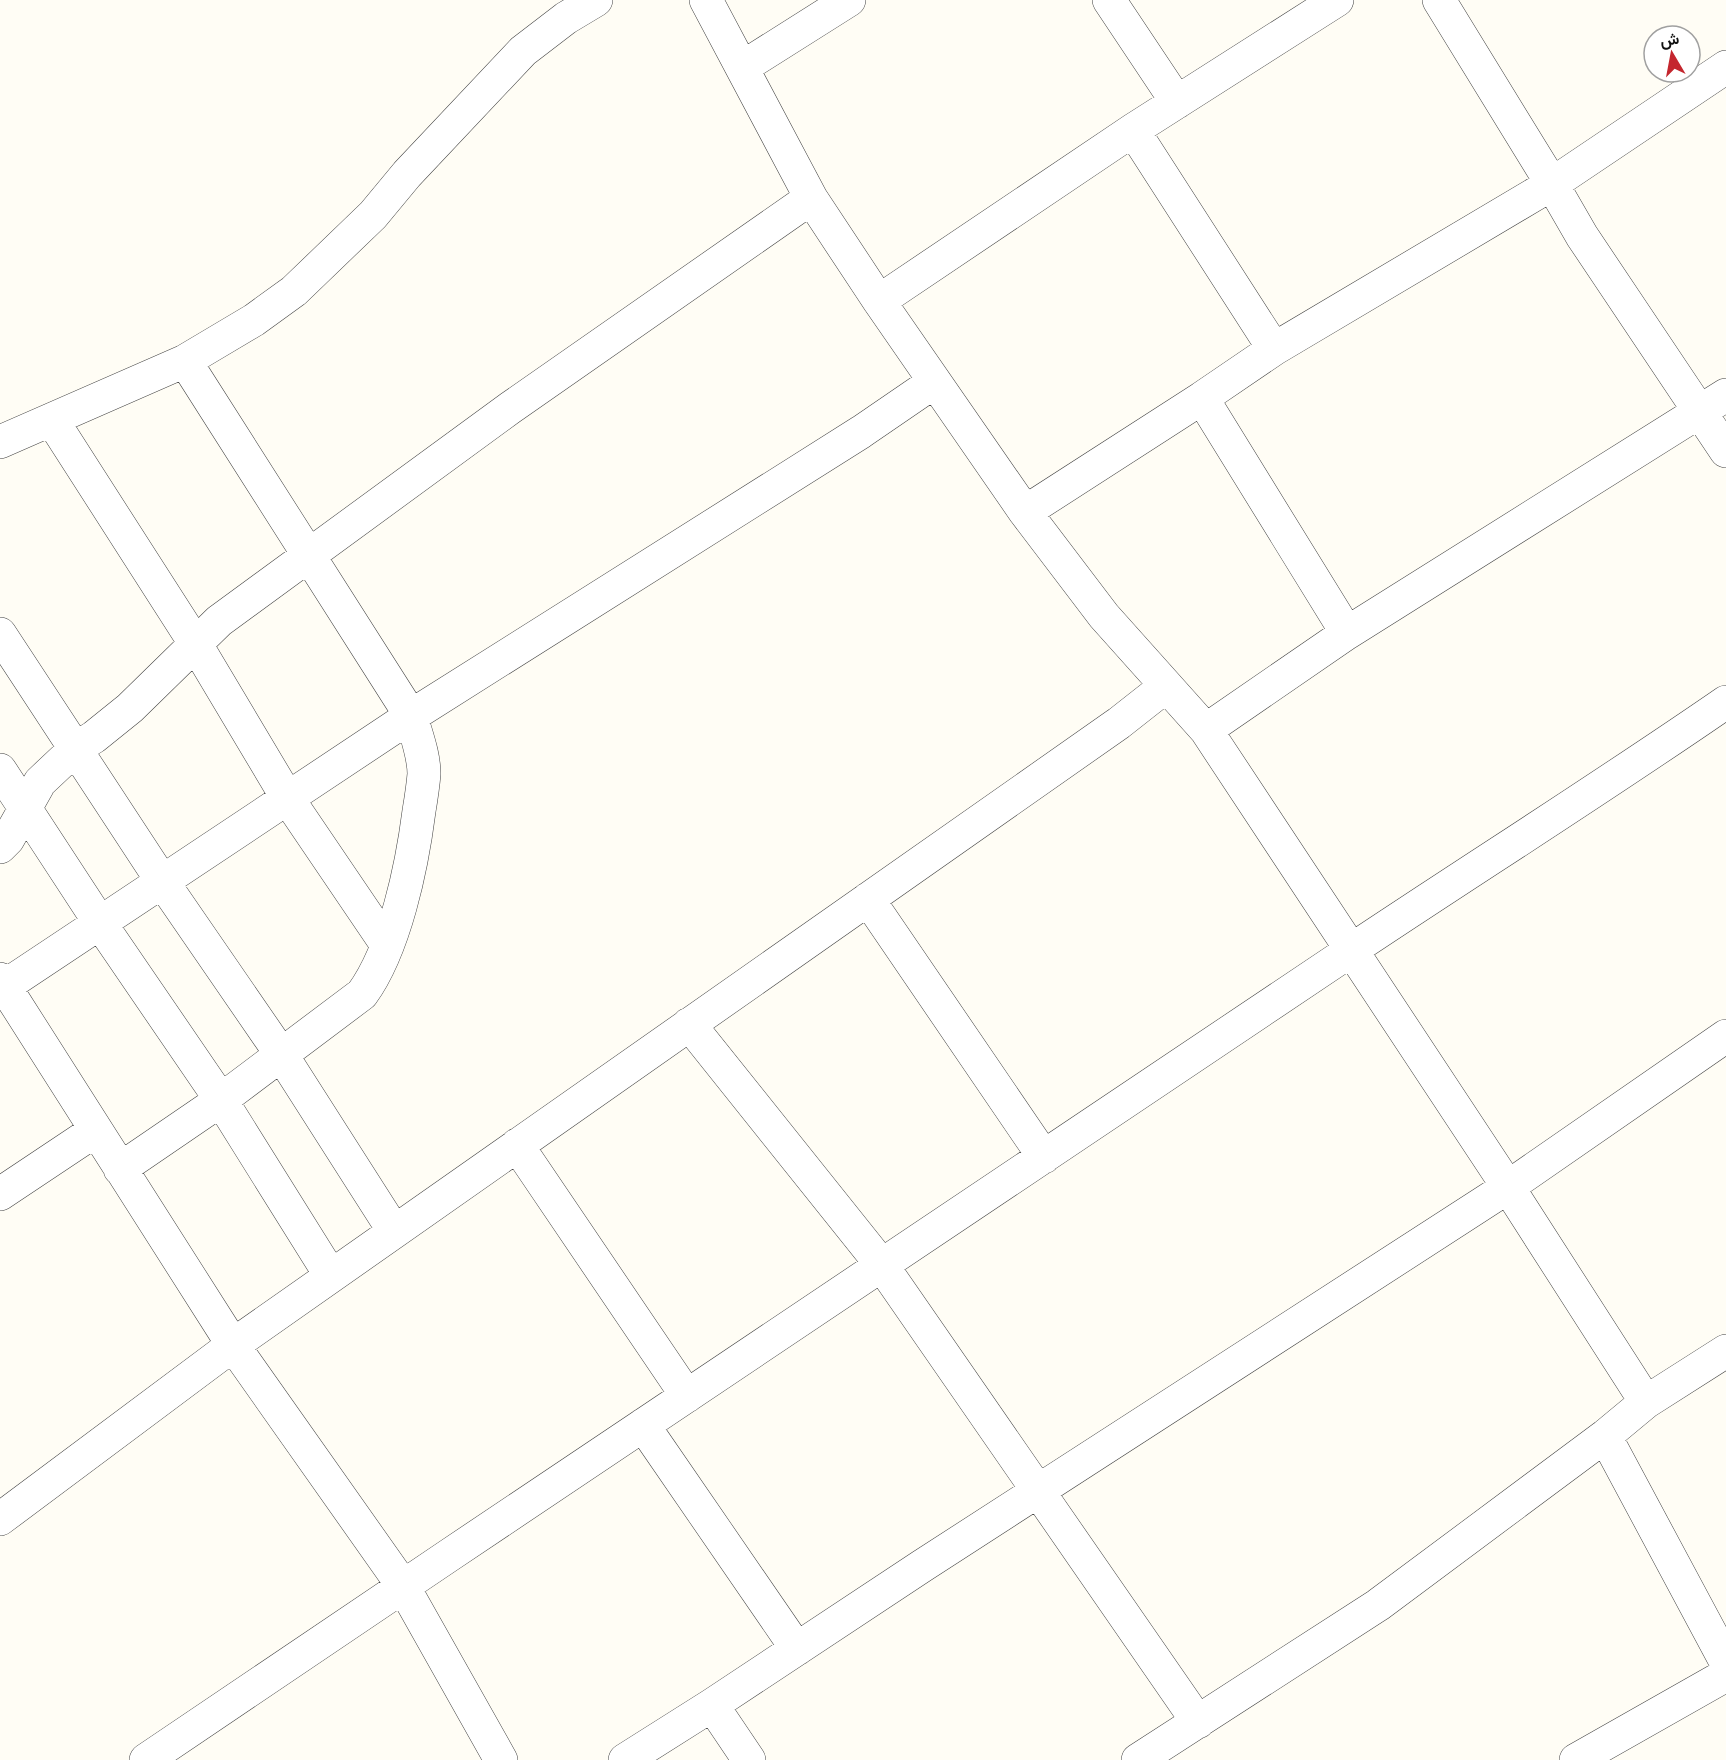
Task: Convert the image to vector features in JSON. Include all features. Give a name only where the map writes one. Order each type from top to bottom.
[{"type":"street","points":[[0,442],[185,361],[254,320],[294,291],[373,215],[407,174],[523,51],[566,18],[596,0]]},
{"type":"street","points":[[706,0],[812,198],[879,301],[1025,512],[1104,616],[1206,730],[1508,1187],[1646,1402]]},
{"type":"street","points":[[743,67],[849,0]]},
{"type":"street","points":[[1109,0],[1177,102]]},
{"type":"street","points":[[879,301],[1133,130],[1336,0]]},
{"type":"street","points":[[1438,0],[1582,236],[1713,403],[1726,452]]},
{"type":"street","points":[[1025,512],[1202,398],[1274,348],[1552,184],[1726,67]]},
{"type":"street","points":[[1133,130],[1274,348]]},
{"type":"street","points":[[0,847],[8,839],[40,782],[75,749],[130,708],[219,621],[510,408],[812,198]]},
{"type":"street","points":[[120,1169],[221,1100],[362,994],[371,981],[387,945],[399,907],[415,842],[424,775],[420,746],[411,716],[185,361]]},
{"type":"street","points":[[501,1760],[403,1586],[233,1346],[2,983],[99,923],[411,716],[861,432],[934,382]]},
{"type":"street","points":[[1202,398],[1347,633]]},
{"type":"street","points":[[1206,730],[1347,633],[1713,403]]},
{"type":"street","points":[[52,420],[195,643],[288,799],[387,945]]},
{"type":"street","points":[[0,634],[162,881],[281,1054],[394,1231]]},
{"type":"street","points":[[0,1519],[233,1346],[1110,730],[1166,686]]},
{"type":"street","points":[[146,1760],[881,1264],[1351,950],[1605,785],[1726,702]]},
{"type":"street","points":[[0,770],[99,923],[221,1100],[331,1276]]},
{"type":"street","points":[[868,899],[1044,1157]]},
{"type":"street","points":[[689,1024],[881,1264],[1198,1722]]},
{"type":"street","points":[[625,1760],[1508,1187],[1726,1036]]},
{"type":"street","points":[[0,1194],[96,1130]]},
{"type":"street","points":[[517,1145],[687,1396]]},
{"type":"street","points":[[1138,1760],[1378,1605],[1605,1436],[1646,1402],[1726,1351]]},
{"type":"street","points":[[643,1425],[797,1649]]},
{"type":"street","points":[[1605,1436],[1726,1662]]},
{"type":"street","points":[[1576,1760],[1726,1675]]},
{"type":"street","points":[[712,1705],[749,1760]]}]
